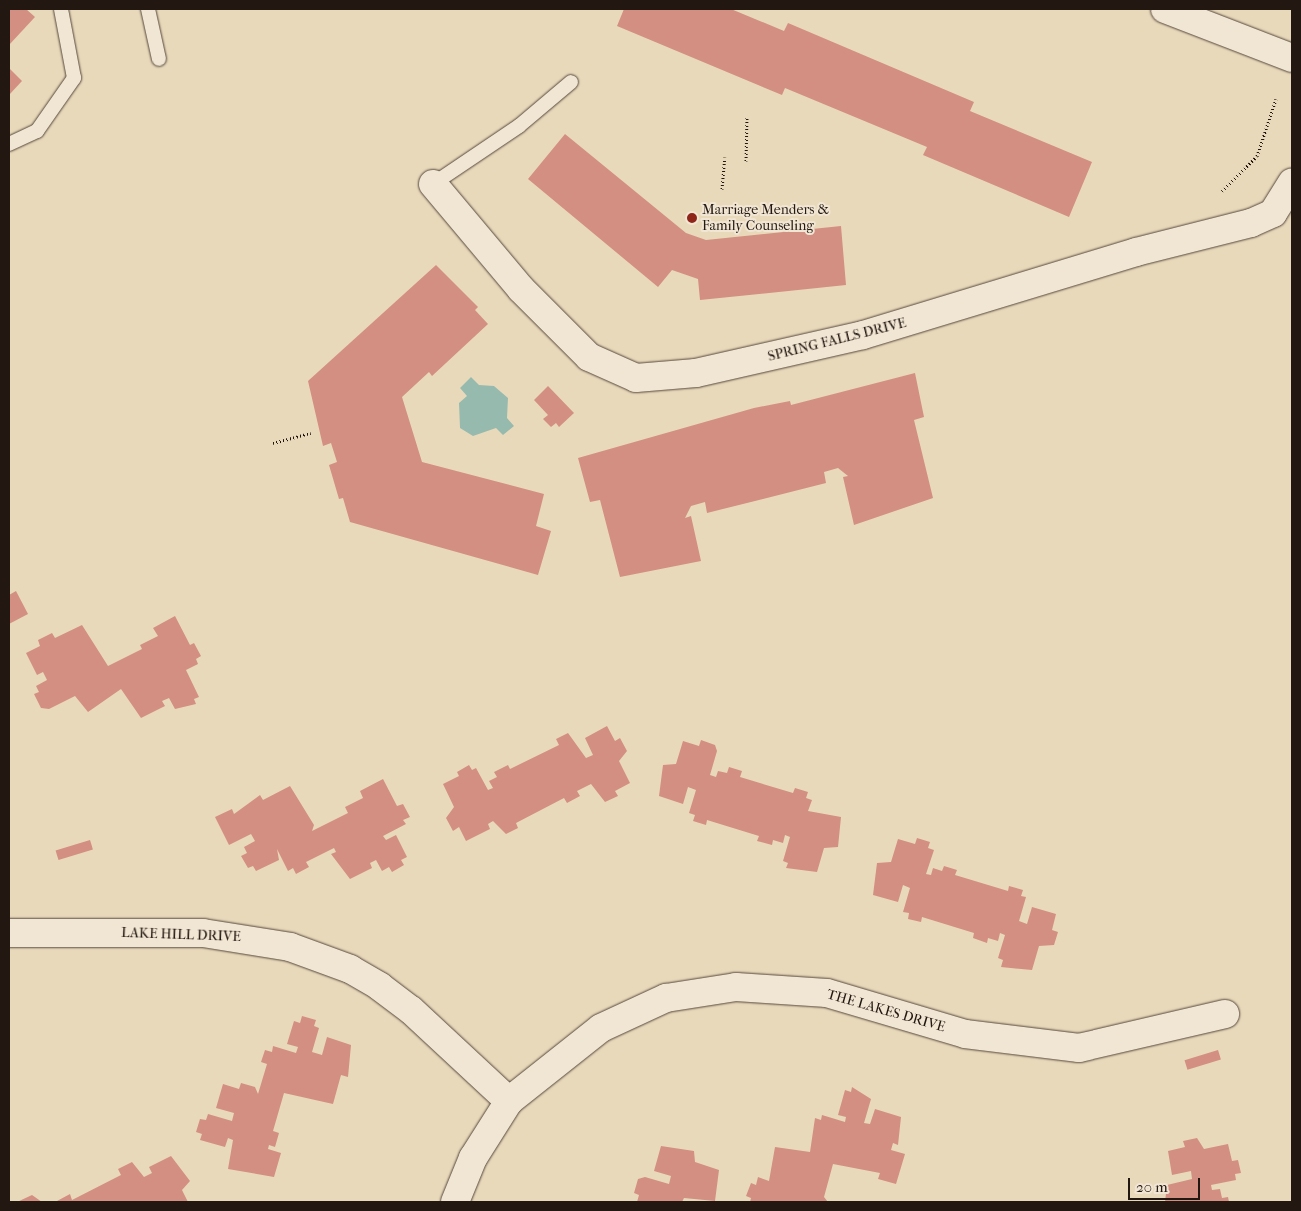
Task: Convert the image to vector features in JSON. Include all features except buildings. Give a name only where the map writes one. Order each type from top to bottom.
[{"type":"street","points":[[1165,9],[1292,58]]},
{"type":"street","name":"SPRING FALLS DRIVE","points":[[433,184],[521,289],[590,357],[636,378],[696,373],[863,335],[1251,223],[1273,213],[1292,183]]},
{"type":"street","name":"LAKE HILL DRIVE","points":[[9,933],[203,933],[290,947],[350,969],[379,986],[412,1010],[509,1101]]},
{"type":"street","name":"THE LAKES DRIVE","points":[[454,1202],[473,1158],[509,1101],[600,1028],[666,998],[736,987],[827,993],[965,1034],[1078,1048],[1225,1014]]},
{"type":"lane","points":[[9,144],[37,131],[74,78],[61,9]]},
{"type":"lane","points":[[148,9],[159,59]]},
{"type":"lane","points":[[433,184],[519,126],[572,82]]},
{"type":"path","points":[[1222,191],[1257,156],[1276,99]]},
{"type":"path","points":[[746,161],[747,117]]},
{"type":"path","points":[[722,189],[725,157]]},
{"type":"path","points":[[273,443],[311,433]]},
{"type":"water","points":[[471,377],[479,385],[494,386],[508,398],[507,418],[514,426],[503,435],[496,428],[473,436],[460,428],[459,403],[467,396],[460,388]]},
{"type":"place","name":"Marriage Menders & Family Counseling","points":[[692,218]]}]
